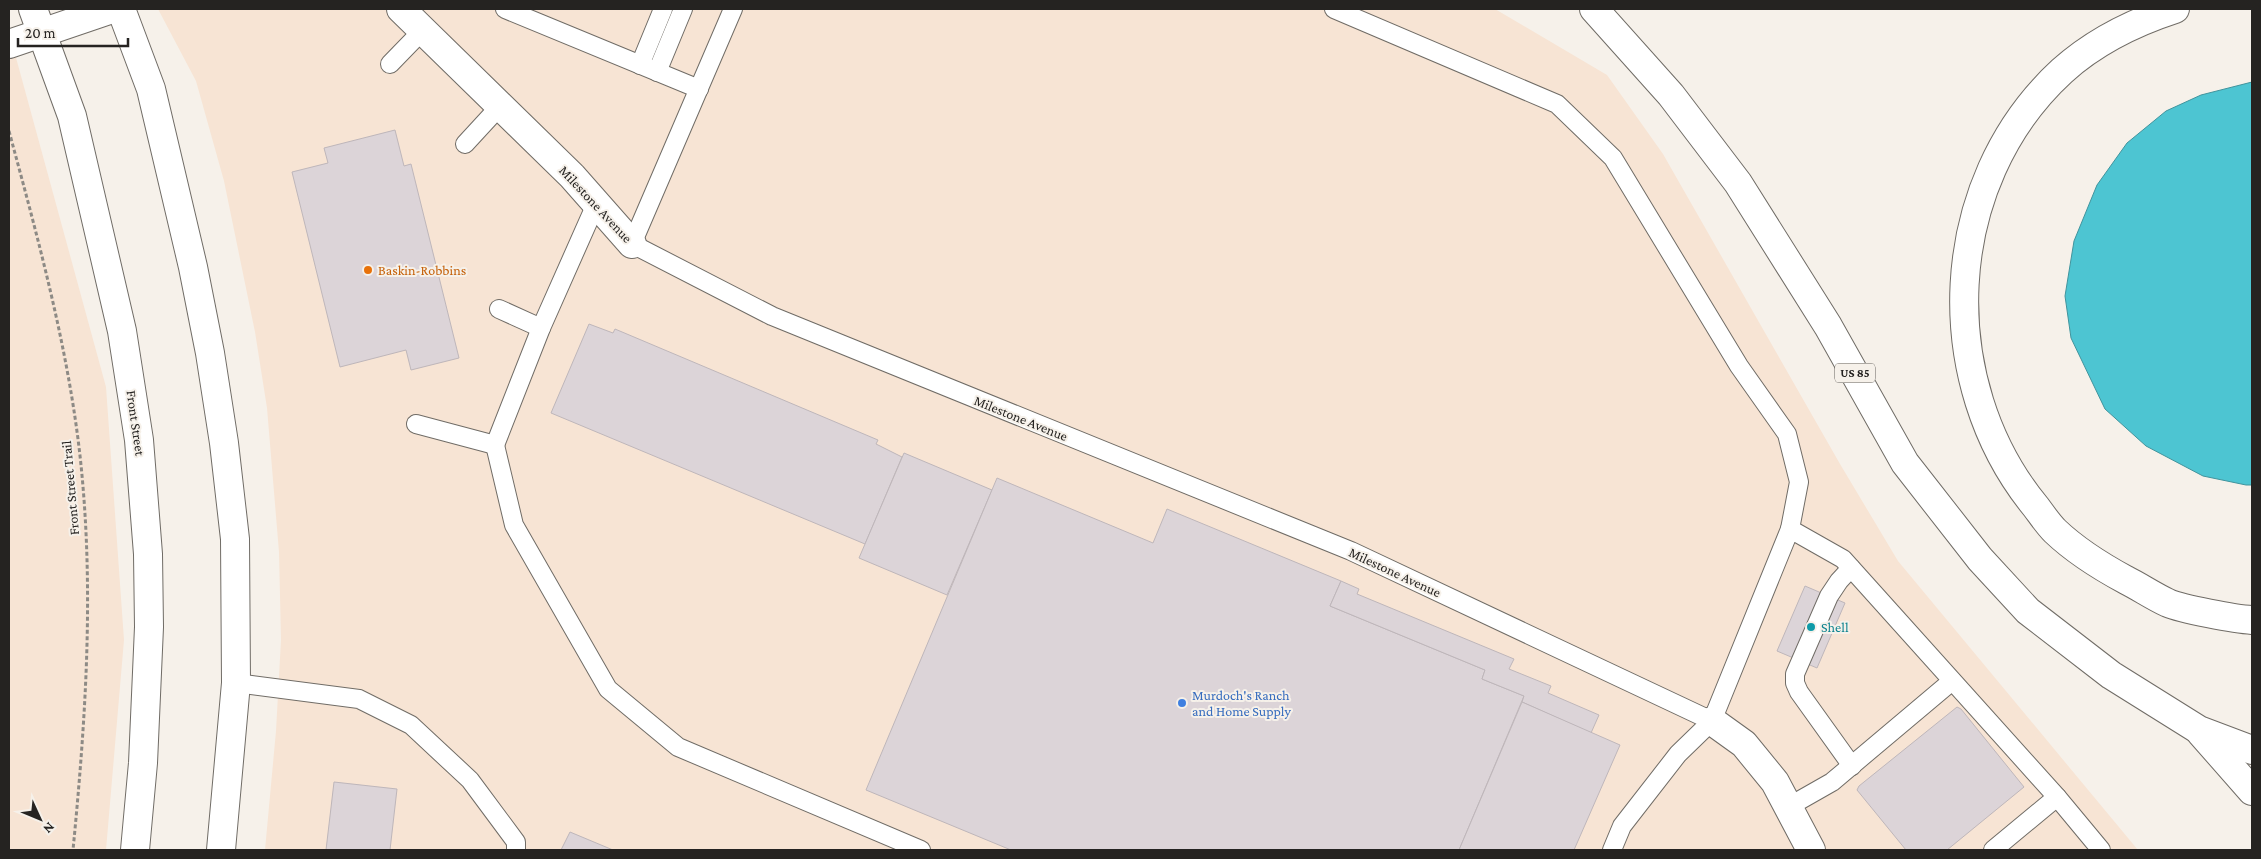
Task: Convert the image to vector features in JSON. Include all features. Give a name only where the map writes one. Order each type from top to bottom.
[{"type":"main road","points":[[9,44],[37,21],[112,9]]},
{"type":"main road","points":[[121,9],[150,88],[210,353],[224,443],[235,539],[236,683],[221,850]]},
{"type":"main road","name":"Milestone Avenue","points":[[402,9],[572,176],[632,244]]},
{"type":"main road","name":"US 85","points":[[1594,9],[1671,95],[1738,183],[1828,326],[1905,463],[1980,559],[2036,617],[2111,675],[2199,730],[2252,750]]},
{"type":"main road","points":[[2175,9],[2151,17],[2094,46],[2062,72],[2024,113],[1994,163],[1974,219],[1963,292],[1966,351],[1980,407],[1998,452],[2018,485],[2054,530],[2088,559],[2170,604],[2252,620]]},
{"type":"main road","name":"Front Street","points":[[37,21],[72,116],[122,331],[139,440],[148,554],[150,627],[143,763],[135,850]]},
{"type":"main road","points":[[1712,720],[1744,744],[1775,782],[1811,850]]},
{"type":"main road","points":[[2199,730],[2252,790]]},
{"type":"lane","points":[[505,9],[699,89]]},
{"type":"lane","points":[[640,65],[663,9]]},
{"type":"lane","points":[[657,72],[683,9]]},
{"type":"lane","points":[[632,244],[733,9]]},
{"type":"lane","points":[[1334,9],[1557,104],[1613,158],[1739,366],[1787,434],[1799,482],[1790,529],[1712,720],[1672,762],[1622,826],[1612,850]]},
{"type":"lane","points":[[390,64],[424,30]]},
{"type":"lane","points":[[465,144],[500,106]]},
{"type":"lane","points":[[596,204],[541,328],[495,445],[514,525],[608,689],[678,746],[921,850]]},
{"type":"lane","name":"Milestone Avenue","points":[[632,244],[772,316],[1351,551],[1712,720]]},
{"type":"lane","points":[[499,309],[541,328]]},
{"type":"lane","points":[[416,424],[495,445]]},
{"type":"lane","points":[[1790,529],[1843,559],[2057,797],[2101,850]]},
{"type":"lane","points":[[1851,568],[1839,580],[1829,596],[1795,674],[1799,692],[1852,766]]},
{"type":"lane","points":[[1788,807],[1832,782],[1952,681]]},
{"type":"lane","points":[[236,683],[359,699],[411,725],[470,780],[516,842],[516,850]]},
{"type":"lane","points":[[1992,850],[2057,797]]},
{"type":"path","name":"Front Street Trail","points":[[9,131],[56,315],[79,448],[88,612],[86,701],[73,850]]},
{"type":"shaded area","points":[[158,9],[1495,9],[1607,75],[1663,154],[1840,464],[1898,561],[2138,850],[265,850],[276,731],[281,640],[279,552],[267,408],[255,332],[224,181],[196,81]]},
{"type":"shaded area","points":[[9,32],[106,387],[124,640],[106,850],[9,850]]},
{"type":"water","points":[[2252,82],[2252,485],[2246,485],[2203,476],[2146,446],[2105,409],[2071,338],[2065,296],[2074,241],[2097,185],[2127,143],[2166,111],[2201,95]]},
{"type":"building","points":[[395,130],[404,166],[411,164],[459,358],[411,370],[406,350],[340,367],[292,172],[328,163],[324,148]]},
{"type":"building","points":[[589,324],[613,333],[615,329],[878,440],[876,444],[902,457],[865,544],[551,413]]},
{"type":"building","points":[[904,453],[992,490],[947,595],[859,558]]},
{"type":"building","points":[[997,478],[1153,543],[1167,509],[1341,581],[1330,606],[1485,670],[1482,679],[1524,696],[1459,850],[1011,850],[866,790]]},
{"type":"building","points":[[1341,581],[1359,589],[1357,594],[1514,659],[1509,669],[1551,686],[1548,693],[1599,715],[1591,733],[1522,702],[1524,696],[1482,679],[1485,670],[1330,606]]},
{"type":"building","name":"Shell","points":[[1805,586],[1845,603],[1817,668],[1777,651]]},
{"type":"building","points":[[1522,702],[1620,745],[1574,850],[1459,850]]},
{"type":"building","points":[[1957,707],[1961,709],[2024,787],[1947,850],[1906,850],[1857,790],[1859,786]]},
{"type":"building","points":[[334,782],[397,789],[390,850],[326,850]]},
{"type":"building","points":[[570,832],[613,850],[561,850]]},
{"type":"place","name":"Baskin-Robbins","points":[[368,270]]},
{"type":"place","name":"Shell","points":[[1811,627]]},
{"type":"place","name":"Murdoch's Ranch and Home Supply","points":[[1182,703]]}]
